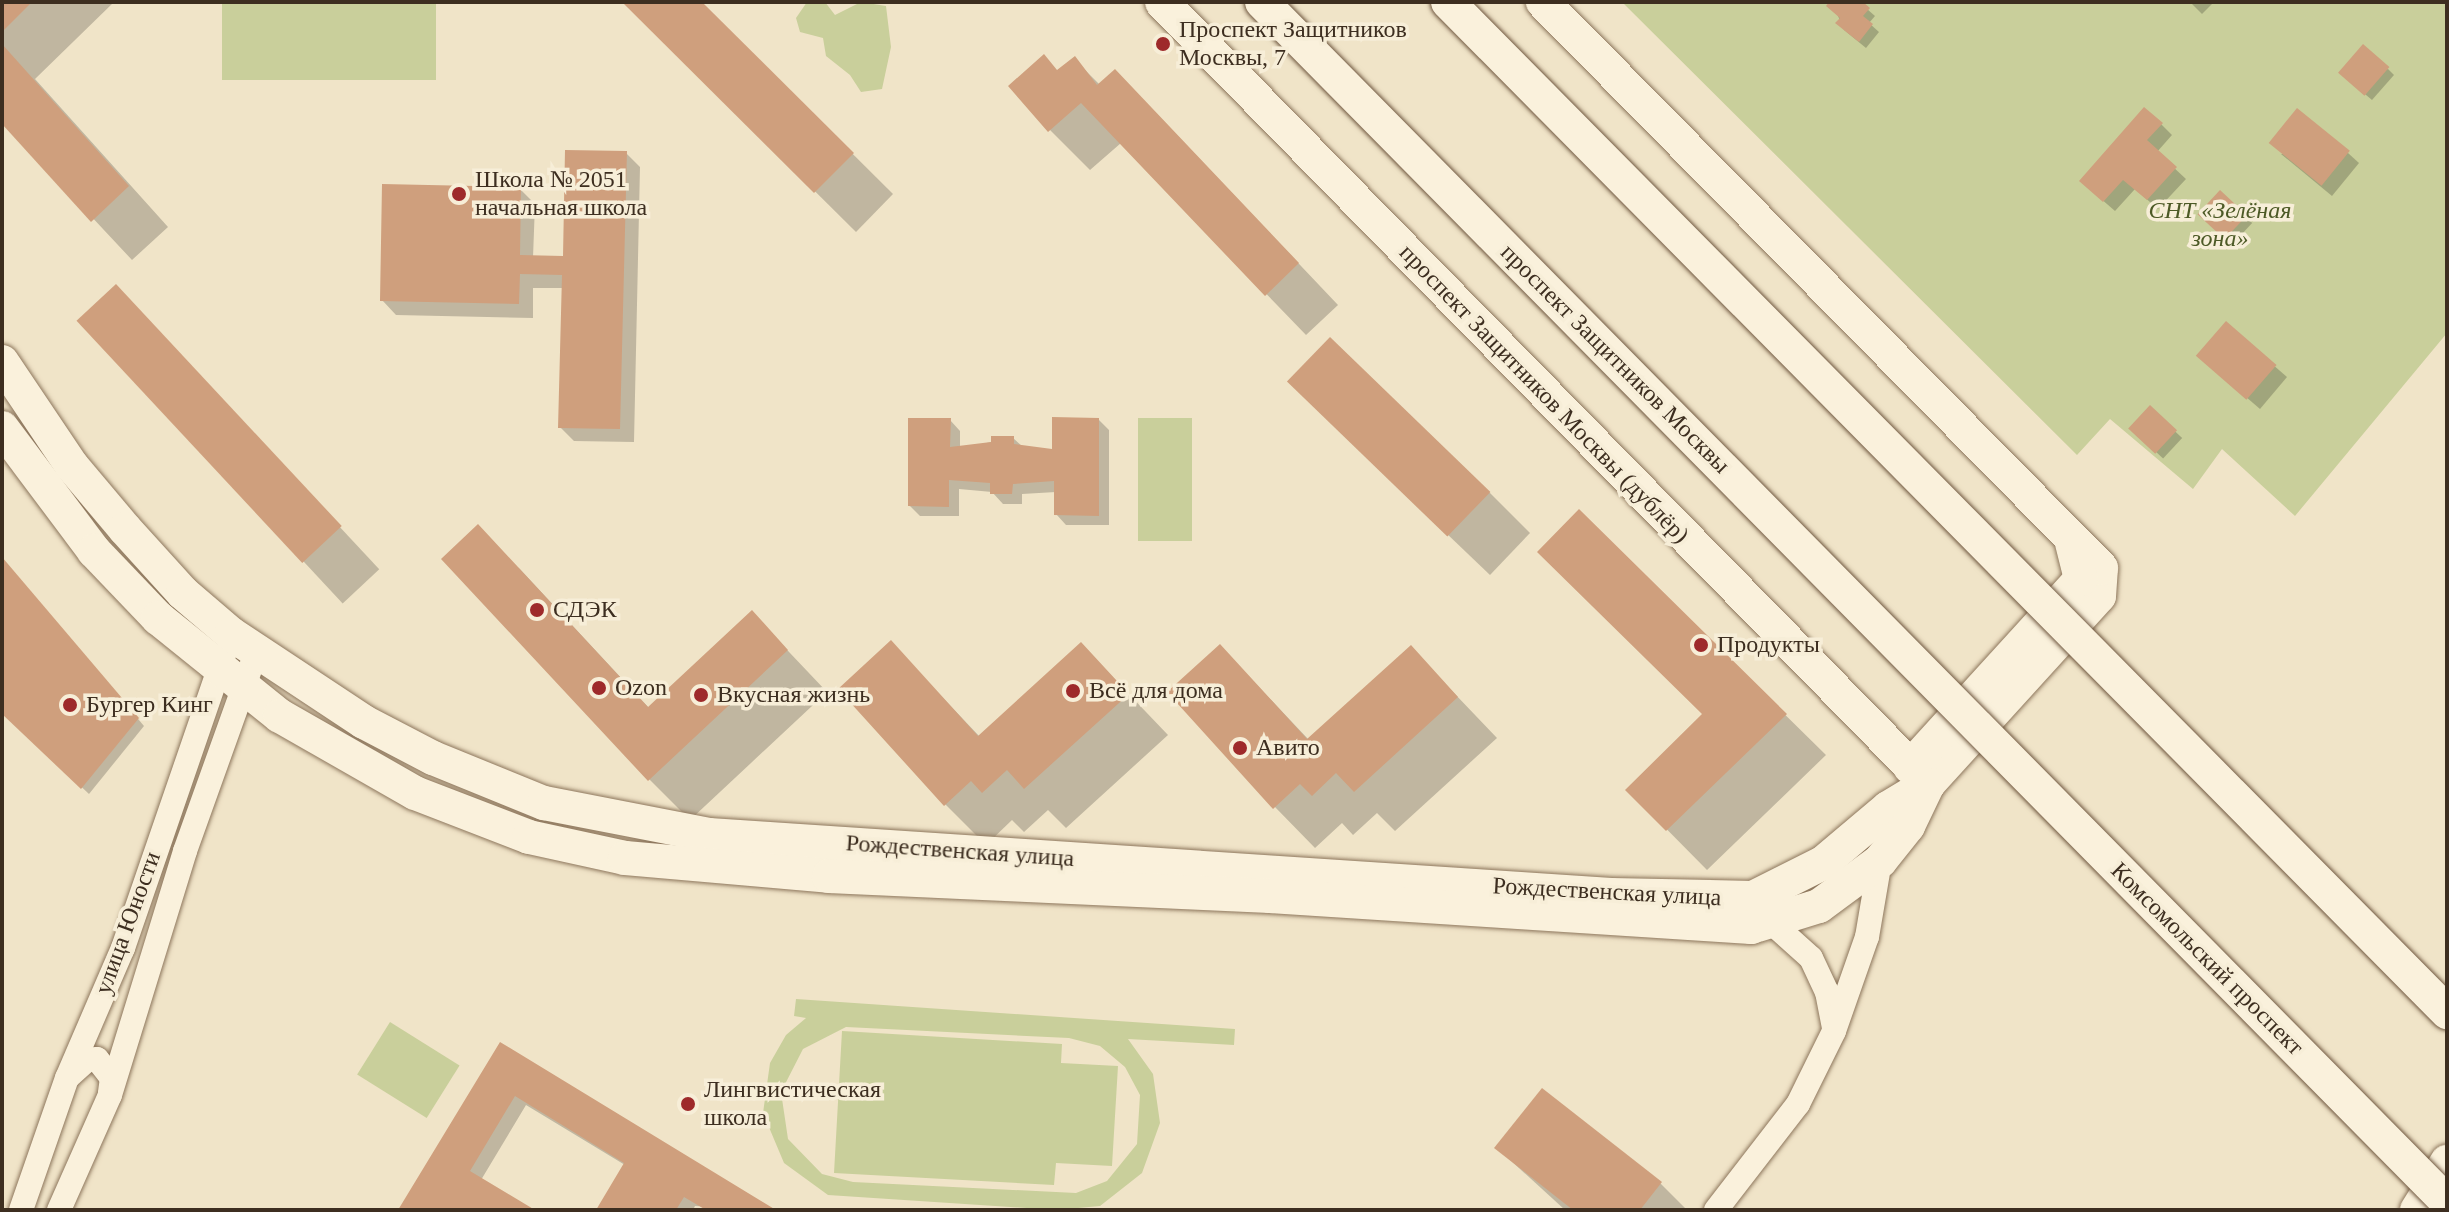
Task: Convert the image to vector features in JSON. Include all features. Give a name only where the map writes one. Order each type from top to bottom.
[{"type":"street","name":"проспект Защитников Москвы (дублёр)","points":[[1162,2],[1917,788]]},
{"type":"street","name":"проспект Защитников Москвы","points":[[1262,2],[1967,716]]},
{"type":"street","points":[[1448,2],[2447,1012]]},
{"type":"street","points":[[1543,2],[2101,568],[2099,596],[1917,788]]},
{"type":"street","name":"Рождественская улица","points":[[2,362],[72,466],[125,529],[183,593],[244,644],[406,743],[533,798],[625,821],[709,835],[1719,900],[1753,898],[1799,876],[1917,788]]},
{"type":"street","name":"Рождественская улица","points":[[2,428],[94,551],[158,618],[231,680],[280,716],[415,793],[529,837],[625,858],[829,876],[1270,896],[1680,924],[1772,923],[1819,906],[1880,861],[1917,788]]},
{"type":"street","points":[[1917,788],[2081,579],[2071,538]]},
{"type":"street","name":"улица Юности","points":[[21,1210],[67,1078],[123,948],[244,644]]},
{"type":"street","name":"улица Юности","points":[[59,1210],[110,1095],[185,851],[231,680]]},
{"type":"street","name":"Комсомольский проспект","points":[[1967,716],[2447,1202]]},
{"type":"street","points":[[1716,1210],[1798,1104],[1834,1031],[1861,961],[1880,861]]},
{"type":"street","points":[[1772,923],[1811,958],[1827,992],[1834,1031]]},
{"type":"street","points":[[67,1078],[87,1060],[97,1059],[112,1078],[110,1095]]},
{"type":"street","points":[[2417,1210],[2447,1162]]},
{"type":"green space","points":[[222,2],[436,2],[436,80],[222,80]]},
{"type":"green space","points":[[807,2],[825,2],[835,15],[861,2],[886,6],[891,47],[882,89],[861,92],[850,75],[826,56],[823,38],[800,32],[796,18]]},
{"type":"green space","name":"СНТ «Зелёная зона»","points":[[1622,2],[2447,2],[2447,333],[2295,516],[2222,449],[2193,489],[2110,419],[2077,455]]},
{"type":"green space","points":[[1138,418],[1192,418],[1192,541],[1138,541]]},
{"type":"green space","points":[[796,999],[1235,1029],[1234,1045],[1128,1039],[1153,1074],[1160,1123],[1142,1173],[1100,1206],[1056,1210],[828,1195],[784,1163],[763,1113],[770,1063],[786,1035],[806,1018],[794,1016]],"holes":[[[846,1027],[1069,1038],[1100,1046],[1125,1067],[1140,1095],[1137,1144],[1107,1181],[1076,1193],[853,1182],[822,1174],[788,1139],[781,1092],[803,1049]]]},
{"type":"green space","points":[[390,1022],[460,1065],[427,1118],[357,1075]]},
{"type":"green space","points":[[842,1031],[1062,1044],[1061,1063],[1118,1066],[1112,1166],[1056,1163],[1054,1185],[834,1173]]},
{"type":"building","points":[[2,2],[32,2],[2,32]]},
{"type":"building","points":[[622,2],[702,2],[854,153],[814,193]]},
{"type":"building","points":[[1829,2],[1863,2],[1870,8],[1863,16],[1873,24],[1859,42],[1835,23],[1840,18],[1826,6]]},
{"type":"building","points":[[2,44],[129,186],[91,222],[2,124]]},
{"type":"building","points":[[2363,44],[2389,67],[2364,96],[2338,73]]},
{"type":"building","points":[[1044,54],[1057,70],[1075,56],[1097,85],[1115,69],[1299,263],[1265,296],[1081,103],[1048,132],[1008,86]]},
{"type":"building","points":[[2144,107],[2163,123],[2147,140],[2177,167],[2147,200],[2123,180],[2103,202],[2079,181]]},
{"type":"building","points":[[2297,108],[2350,151],[2322,186],[2269,143]]},
{"type":"building","points":[[565,150],[627,151],[620,429],[558,428],[562,275],[520,274],[519,304],[380,301],[382,184],[521,187],[520,255],[563,256]]},
{"type":"building","points":[[2220,190],[2247,215],[2225,239],[2197,214]]},
{"type":"building","points":[[116,284],[342,526],[302,563],[77,321]]},
{"type":"building","points":[[2226,321],[2277,365],[2246,400],[2196,356]]},
{"type":"building","points":[[1330,337],[1490,492],[1447,537],[1287,382]]},
{"type":"building","points":[[2150,405],[2177,430],[2155,454],[2128,428]]},
{"type":"building","points":[[1052,417],[1099,418],[1099,516],[1054,515],[1054,481],[1013,484],[1012,494],[990,494],[990,483],[949,480],[949,507],[908,506],[908,418],[951,418],[950,447],[991,442],[991,436],[1014,436],[1014,444],[1052,449]]},
{"type":"building","points":[[1579,509],[1787,714],[1666,831],[1625,790],[1702,714],[1537,552]]},
{"type":"building","points":[[478,524],[648,707],[752,610],[788,650],[648,781],[441,559]]},
{"type":"building","points":[[2,557],[139,718],[81,789],[2,714]]},
{"type":"building","points":[[891,640],[978,736],[1081,642],[1129,694],[1024,789],[1007,770],[982,793],[971,781],[944,806],[838,689]]},
{"type":"building","points":[[1220,644],[1307,739],[1411,645],[1458,697],[1354,792],[1336,773],[1312,796],[1300,784],[1273,809],[1167,692]]},
{"type":"building","points":[[500,1042],[776,1210],[706,1210],[684,1197],[676,1210],[596,1210],[624,1163],[515,1096],[470,1171],[535,1210],[398,1210]]},
{"type":"building","points":[[1542,1088],[1662,1182],[1640,1210],[1573,1210],[1494,1148]]},
{"type":"place","name":"Проспект Защитников Москвы, 7","points":[[1163,44]]},
{"type":"place","name":"Школа № 2051 начальная школа","points":[[459,194]]},
{"type":"place","name":"СДЭК","points":[[537,610]]},
{"type":"place","name":"Продукты","points":[[1701,645]]},
{"type":"place","name":"Ozon","points":[[599,688]]},
{"type":"place","name":"Всё для дома","points":[[1073,691]]},
{"type":"place","name":"Вкусная жизнь","points":[[701,695]]},
{"type":"place","name":"Бургер Кинг","points":[[70,705]]},
{"type":"place","name":"Авито","points":[[1240,748]]},
{"type":"place","name":"Лингвистическая школа","points":[[688,1104]]}]
